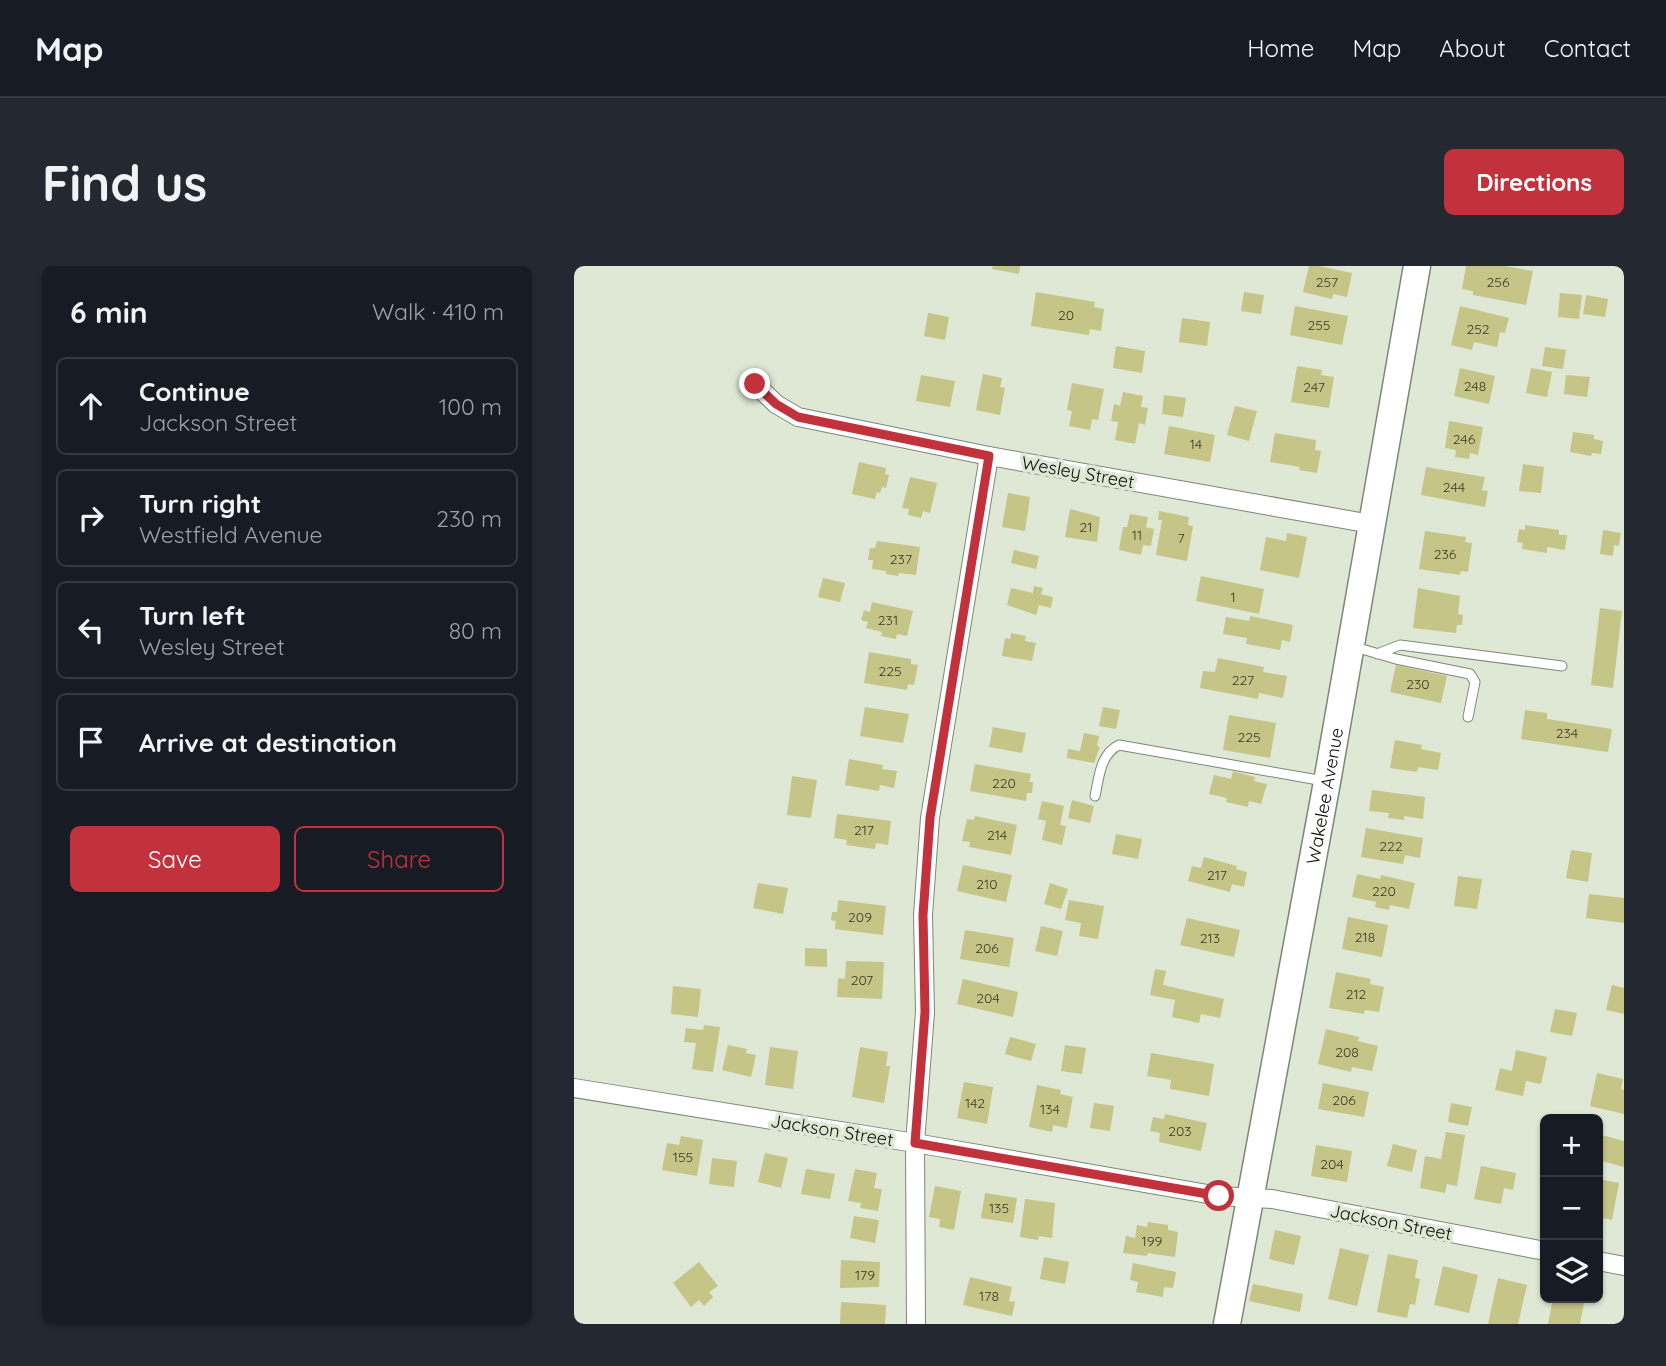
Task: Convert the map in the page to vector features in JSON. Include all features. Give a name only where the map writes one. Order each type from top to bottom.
[{"type":"main road","name":"Wakelee Avenue","points":[[1227,1324],[1327,782],[1417,266]]},
{"type":"street","name":"Wesley Street","points":[[755,384],[776,404],[798,417],[989,456],[1371,524]]},
{"type":"street","points":[[916,1324],[915,1143],[925,1012],[923,915],[930,818],[989,456]]},
{"type":"street","name":"Jackson Street","points":[[574,1088],[1219,1196],[1272,1199],[1540,1250]]},
{"type":"street","points":[[1603,1262],[1624,1266]]},
{"type":"lane","points":[[1350,645],[1377,654],[1470,674],[1475,682],[1468,717]]},
{"type":"lane","points":[[1377,654],[1400,645],[1562,666]]},
{"type":"lane","points":[[1095,796],[1105,757],[1111,749],[1119,745],[1327,782]]},
{"type":"building","points":[[993,266],[1020,266],[1019,274],[992,269]]},
{"type":"building","points":[[1309,266],[1352,273],[1347,297],[1333,294],[1332,299],[1303,292]]},
{"type":"building","points":[[1466,266],[1505,266],[1533,271],[1526,305],[1473,295],[1473,291],[1462,289]]},
{"type":"building","points":[[1036,292],[1095,302],[1094,307],[1104,309],[1101,331],[1090,329],[1089,335],[1031,326]]},
{"type":"building","points":[[1244,292],[1264,295],[1261,314],[1241,311]]},
{"type":"building","points":[[1560,293],[1582,295],[1579,319],[1558,317]]},
{"type":"building","points":[[1586,295],[1608,299],[1605,317],[1583,314]]},
{"type":"building","points":[[1295,306],[1348,316],[1342,345],[1290,335]]},
{"type":"building","points":[[1460,306],[1509,318],[1505,333],[1500,332],[1497,347],[1474,342],[1472,350],[1451,345]]},
{"type":"building","points":[[928,313],[949,317],[945,340],[924,336]]},
{"type":"building","points":[[1182,318],[1210,322],[1207,346],[1179,342]]},
{"type":"building","points":[[1116,346],[1145,351],[1142,373],[1113,368]]},
{"type":"building","points":[[1545,347],[1566,350],[1563,369],[1542,366]]},
{"type":"building","points":[[1297,366],[1322,370],[1321,375],[1334,377],[1329,408],[1291,402]]},
{"type":"building","points":[[1460,368],[1495,376],[1489,404],[1454,396]]},
{"type":"building","points":[[1531,368],[1552,372],[1547,397],[1526,393]]},
{"type":"building","points":[[983,374],[1002,378],[1000,387],[1005,388],[1000,415],[976,410]]},
{"type":"building","points":[[921,375],[955,381],[950,407],[916,401]]},
{"type":"building","points":[[1566,375],[1590,377],[1587,397],[1564,394]]},
{"type":"building","points":[[1072,383],[1104,389],[1098,420],[1092,419],[1090,430],[1069,426],[1072,411],[1067,410]]},
{"type":"building","points":[[1123,392],[1143,396],[1141,407],[1148,408],[1145,425],[1139,423],[1135,444],[1115,440],[1118,422],[1111,421],[1114,404],[1120,406]]},
{"type":"building","points":[[1164,395],[1186,398],[1183,417],[1162,414]]},
{"type":"building","points":[[1235,406],[1257,411],[1249,441],[1227,435]]},
{"type":"building","points":[[1449,421],[1483,427],[1478,455],[1470,453],[1469,459],[1455,457],[1456,450],[1445,448]]},
{"type":"building","points":[[1169,426],[1215,435],[1210,462],[1164,454]]},
{"type":"building","points":[[1573,432],[1594,435],[1594,439],[1603,441],[1601,454],[1592,453],[1591,456],[1570,452]]},
{"type":"building","points":[[1275,433],[1316,440],[1315,450],[1321,451],[1317,473],[1270,462]]},
{"type":"building","points":[[859,462],[886,468],[885,474],[889,475],[886,488],[882,487],[880,493],[877,492],[875,499],[852,494]]},
{"type":"building","points":[[1523,464],[1544,467],[1541,493],[1519,491]]},
{"type":"building","points":[[1426,467],[1485,477],[1482,490],[1488,491],[1485,507],[1421,495]]},
{"type":"building","points":[[910,477],[937,483],[930,513],[923,511],[921,518],[908,515],[909,509],[902,508]]},
{"type":"building","points":[[1008,493],[1030,497],[1025,531],[1002,527]]},
{"type":"building","points":[[1070,509],[1100,517],[1097,542],[1065,537]]},
{"type":"building","points":[[1159,511],[1189,517],[1188,525],[1193,526],[1187,561],[1156,555],[1162,520],[1158,520]]},
{"type":"building","points":[[1130,514],[1148,517],[1146,527],[1154,529],[1151,546],[1143,545],[1141,555],[1119,550],[1123,527],[1127,527]]},
{"type":"building","points":[[1525,525],[1559,530],[1559,535],[1567,535],[1565,550],[1547,547],[1547,553],[1522,549],[1523,543],[1517,542],[1519,529],[1525,530]]},
{"type":"building","points":[[1603,530],[1621,533],[1619,546],[1614,545],[1613,556],[1600,554]]},
{"type":"building","points":[[1425,531],[1466,537],[1465,542],[1472,543],[1468,572],[1461,571],[1460,575],[1419,569]]},
{"type":"building","points":[[1287,533],[1307,537],[1299,578],[1260,570],[1266,537],[1286,541]]},
{"type":"building","points":[[877,541],[920,547],[916,575],[899,573],[898,576],[872,569],[873,560],[868,560],[870,548],[875,548]]},
{"type":"building","points":[[1014,550],[1039,556],[1036,569],[1011,563]]},
{"type":"building","points":[[1201,576],[1264,589],[1259,614],[1196,601]]},
{"type":"building","points":[[823,578],[845,583],[840,602],[818,597]]},
{"type":"building","points":[[1034,586],[1043,588],[1041,594],[1053,597],[1051,608],[1039,605],[1036,615],[1007,605],[1011,588],[1033,593]]},
{"type":"building","points":[[1418,588],[1460,596],[1458,614],[1463,615],[1462,625],[1457,625],[1456,633],[1413,628]]},
{"type":"building","points":[[872,602],[913,611],[907,636],[897,634],[896,639],[881,636],[882,632],[866,628],[868,622],[861,620],[864,610],[870,612]]},
{"type":"building","points":[[1600,608],[1622,611],[1613,688],[1591,685]]},
{"type":"building","points":[[1250,616],[1293,625],[1290,642],[1282,640],[1280,650],[1246,644],[1247,638],[1223,634],[1226,617],[1249,621]]},
{"type":"building","points":[[1011,633],[1026,636],[1025,641],[1036,643],[1032,661],[1002,656],[1005,638],[1010,639]]},
{"type":"building","points":[[869,652],[911,659],[911,664],[918,665],[914,685],[908,684],[907,690],[864,683]]},
{"type":"building","points":[[1218,658],[1264,667],[1263,672],[1287,676],[1283,698],[1259,693],[1258,699],[1200,688],[1203,671],[1215,672]]},
{"type":"building","points":[[1396,665],[1447,676],[1441,703],[1390,692]]},
{"type":"building","points":[[865,707],[909,714],[903,743],[860,736]]},
{"type":"building","points":[[1103,707],[1120,710],[1116,729],[1099,726]]},
{"type":"building","points":[[1525,710],[1547,713],[1547,719],[1612,729],[1608,752],[1521,739]]},
{"type":"building","points":[[1229,715],[1276,723],[1270,758],[1223,750]]},
{"type":"building","points":[[993,727],[1026,733],[1022,753],[989,747]]},
{"type":"building","points":[[1084,733],[1099,736],[1097,746],[1100,747],[1094,763],[1067,758],[1068,749],[1080,751]]},
{"type":"building","points":[[1395,740],[1422,745],[1421,749],[1441,753],[1438,770],[1418,767],[1417,772],[1390,768]]},
{"type":"building","points":[[849,759],[883,765],[882,769],[897,771],[894,788],[880,785],[879,791],[845,785]]},
{"type":"building","points":[[975,764],[1031,774],[1029,782],[1033,782],[1032,793],[1027,793],[1026,801],[970,791]]},
{"type":"building","points":[[1233,771],[1255,777],[1254,781],[1267,784],[1261,804],[1249,801],[1248,807],[1226,802],[1227,798],[1209,794],[1214,775],[1231,779]]},
{"type":"building","points":[[792,776],[817,780],[811,818],[787,815]]},
{"type":"building","points":[[1372,790],[1425,797],[1423,819],[1404,816],[1404,820],[1388,818],[1389,813],[1369,811]]},
{"type":"building","points":[[1072,800],[1094,806],[1090,823],[1068,818]]},
{"type":"building","points":[[1042,801],[1064,806],[1060,825],[1066,826],[1062,845],[1042,840],[1046,821],[1038,819]]},
{"type":"building","points":[[837,814],[891,821],[888,845],[876,843],[875,849],[846,845],[847,840],[834,838]]},
{"type":"building","points":[[975,816],[1017,825],[1011,855],[969,847],[970,842],[962,841],[967,819],[974,820]]},
{"type":"building","points":[[1366,828],[1423,838],[1420,858],[1405,855],[1403,864],[1361,857]]},
{"type":"building","points":[[1116,834],[1142,839],[1138,859],[1112,854]]},
{"type":"building","points":[[1571,850],[1592,853],[1588,882],[1566,878]]},
{"type":"building","points":[[1204,857],[1237,866],[1236,869],[1247,872],[1244,887],[1232,884],[1230,892],[1188,881],[1192,866],[1201,868]]},
{"type":"building","points":[[963,865],[1012,875],[1006,902],[957,891]]},
{"type":"building","points":[[1357,874],[1380,879],[1381,875],[1415,883],[1409,909],[1390,905],[1389,910],[1375,907],[1376,902],[1352,897]]},
{"type":"building","points":[[1458,876],[1482,879],[1477,909],[1454,906]]},
{"type":"building","points":[[758,883],[788,888],[783,914],[753,908]]},
{"type":"building","points":[[1050,883],[1068,889],[1061,909],[1044,904]]},
{"type":"building","points":[[1589,894],[1624,898],[1624,923],[1586,918]]},
{"type":"building","points":[[838,900],[886,906],[883,935],[835,929],[836,921],[831,920],[832,912],[837,912]]},
{"type":"building","points":[[1069,900],[1104,906],[1098,939],[1079,936],[1081,923],[1065,920]]},
{"type":"building","points":[[1348,917],[1388,925],[1382,957],[1342,949]]},
{"type":"building","points":[[1187,918],[1240,930],[1234,957],[1180,945]]},
{"type":"building","points":[[1041,926],[1063,931],[1057,956],[1035,951]]},
{"type":"building","points":[[965,930],[1014,938],[1009,967],[960,959]]},
{"type":"building","points":[[805,948],[827,949],[827,967],[805,966]]},
{"type":"building","points":[[846,961],[884,962],[882,999],[837,997],[838,978],[845,979]]},
{"type":"building","points":[[1155,969],[1166,971],[1163,985],[1224,999],[1220,1018],[1201,1014],[1199,1023],[1172,1017],[1175,1000],[1150,995]]},
{"type":"building","points":[[1336,972],[1371,979],[1370,984],[1384,987],[1379,1012],[1365,1010],[1364,1014],[1329,1008]]},
{"type":"building","points":[[963,979],[1018,992],[1013,1017],[957,1004]]},
{"type":"building","points":[[1612,985],[1624,988],[1624,1014],[1606,1010]]},
{"type":"building","points":[[673,986],[701,989],[698,1017],[671,1014]]},
{"type":"building","points":[[1555,1009],[1577,1013],[1572,1036],[1550,1032]]},
{"type":"building","points":[[704,1025],[720,1027],[713,1072],[692,1069],[696,1043],[684,1042],[686,1028],[703,1030]]},
{"type":"building","points":[[1326,1029],[1359,1037],[1358,1041],[1378,1046],[1372,1071],[1352,1067],[1351,1072],[1318,1064]]},
{"type":"building","points":[[1010,1037],[1036,1044],[1031,1061],[1005,1054]]},
{"type":"building","points":[[728,1045],[747,1049],[746,1053],[756,1055],[751,1077],[722,1070]]},
{"type":"building","points":[[1065,1045],[1086,1048],[1082,1074],[1061,1071]]},
{"type":"building","points":[[770,1047],[798,1051],[793,1089],[765,1085]]},
{"type":"building","points":[[860,1047],[888,1052],[886,1066],[890,1066],[884,1103],[852,1097]]},
{"type":"building","points":[[1516,1050],[1547,1057],[1541,1084],[1526,1081],[1523,1096],[1495,1090],[1500,1068],[1512,1071]]},
{"type":"building","points":[[1151,1053],[1214,1064],[1209,1096],[1170,1089],[1171,1080],[1147,1076]]},
{"type":"building","points":[[1597,1073],[1623,1079],[1621,1089],[1624,1090],[1624,1114],[1590,1106]]},
{"type":"building","points":[[964,1082],[993,1087],[987,1124],[957,1118]]},
{"type":"building","points":[[1323,1083],[1369,1092],[1364,1117],[1318,1109]]},
{"type":"building","points":[[1037,1085],[1061,1090],[1060,1094],[1073,1097],[1067,1128],[1053,1125],[1052,1132],[1029,1127]]},
{"type":"building","points":[[1094,1103],[1114,1106],[1110,1131],[1090,1128]]},
{"type":"building","points":[[1451,1103],[1472,1107],[1468,1126],[1448,1122]]},
{"type":"building","points":[[1165,1114],[1207,1123],[1201,1151],[1159,1142],[1160,1133],[1150,1131],[1153,1117],[1164,1119]]},
{"type":"building","points":[[1446,1132],[1465,1135],[1457,1186],[1447,1184],[1445,1193],[1420,1188],[1425,1156],[1441,1159]]},
{"type":"building","points":[[1603,1135],[1624,1141],[1624,1167],[1603,1161]]},
{"type":"building","points":[[681,1136],[703,1140],[697,1176],[662,1170],[667,1143],[679,1145]]},
{"type":"building","points":[[1393,1144],[1417,1150],[1412,1172],[1387,1166]]},
{"type":"building","points":[[1316,1145],[1352,1151],[1347,1182],[1311,1176]]},
{"type":"building","points":[[765,1153],[788,1158],[781,1188],[758,1182]]},
{"type":"building","points":[[712,1158],[737,1161],[734,1187],[709,1184]]},
{"type":"building","points":[[1481,1166],[1516,1173],[1513,1190],[1504,1188],[1501,1204],[1474,1199]]},
{"type":"building","points":[[806,1169],[835,1174],[830,1199],[801,1194]]},
{"type":"building","points":[[855,1169],[877,1173],[874,1188],[882,1189],[878,1211],[860,1208],[861,1203],[848,1201]]},
{"type":"building","points":[[1603,1180],[1619,1183],[1612,1220],[1603,1218]]},
{"type":"building","points":[[935,1186],[961,1191],[954,1230],[939,1227],[940,1219],[929,1217]]},
{"type":"building","points":[[985,1193],[1017,1198],[1013,1223],[981,1218]]},
{"type":"building","points":[[1025,1199],[1055,1203],[1052,1238],[1039,1236],[1038,1240],[1020,1237]]},
{"type":"building","points":[[854,1216],[879,1220],[875,1243],[850,1238]]},
{"type":"building","points":[[1148,1222],[1168,1225],[1168,1230],[1178,1232],[1175,1257],[1123,1253],[1126,1236],[1135,1238],[1137,1225],[1147,1227]]},
{"type":"building","points":[[1275,1230],[1301,1236],[1294,1265],[1269,1259]]},
{"type":"building","points":[[1340,1248],[1369,1255],[1357,1306],[1328,1299]]},
{"type":"building","points":[[1388,1254],[1418,1260],[1415,1278],[1420,1279],[1415,1305],[1410,1304],[1407,1318],[1377,1312]]},
{"type":"building","points":[[1044,1257],[1069,1262],[1065,1284],[1040,1279]]},
{"type":"building","points":[[841,1260],[880,1262],[879,1287],[840,1288]]},
{"type":"building","points":[[699,1262],[718,1286],[709,1292],[713,1297],[704,1306],[699,1300],[691,1307],[673,1283]]},
{"type":"building","points":[[1133,1263],[1176,1272],[1173,1288],[1164,1287],[1163,1297],[1136,1292],[1138,1282],[1130,1280]]},
{"type":"building","points":[[1443,1266],[1478,1275],[1469,1313],[1434,1305]]},
{"type":"building","points":[[970,1277],[1012,1287],[1009,1301],[1015,1302],[1012,1316],[963,1305]]},
{"type":"building","points":[[1498,1278],[1527,1285],[1518,1324],[1488,1324]]},
{"type":"building","points":[[1253,1284],[1303,1294],[1300,1312],[1249,1301]]},
{"type":"building","points":[[841,1302],[886,1305],[885,1324],[840,1324]]},
{"type":"building","points":[[1552,1303],[1584,1303],[1580,1324],[1548,1324]]},
{"type":"route","points":[[755,384],[776,404],[798,417],[989,456],[930,818],[923,915],[925,1012],[915,1143],[1219,1196]]}]
